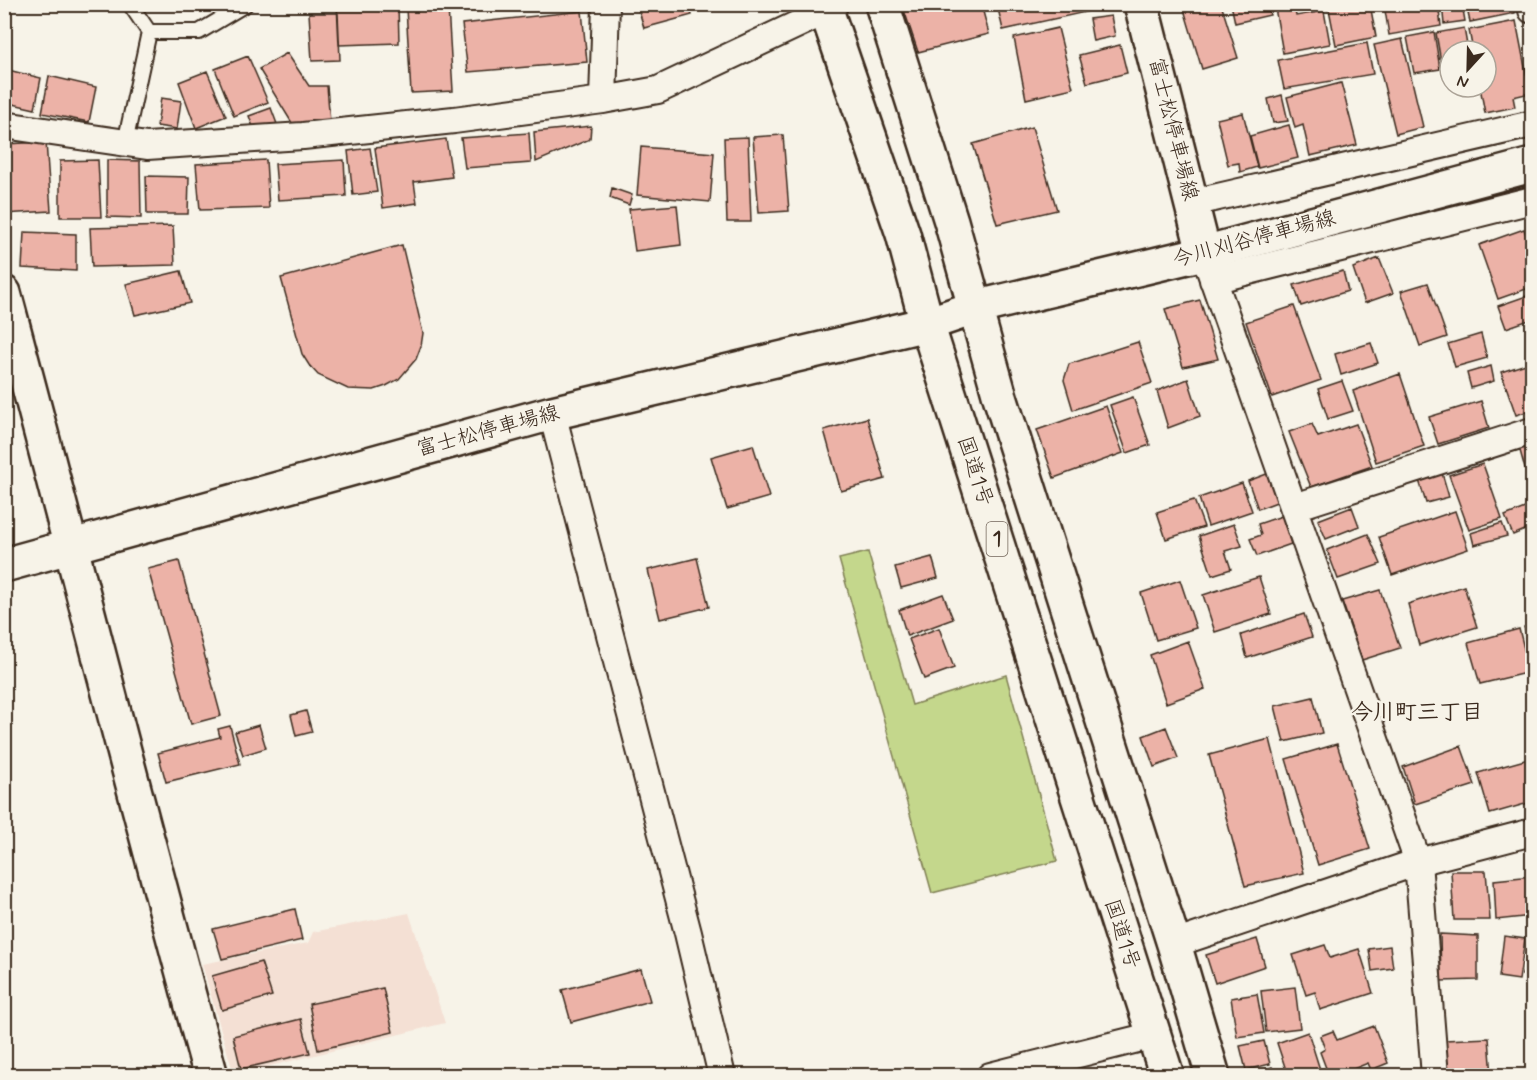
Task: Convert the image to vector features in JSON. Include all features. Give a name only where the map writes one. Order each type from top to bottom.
[{"type":"main road","name":"1","points":[[882,4],[951,221],[1000,397],[1174,944],[1213,1076]]},
{"type":"main road","name":"富士松停車場線","points":[[1141,4],[1209,267]]},
{"type":"main road","name":"国道1号","points":[[828,7],[903,234],[927,324],[1167,1076]]},
{"type":"main road","name":"今川刈谷停車場線","points":[[974,308],[1209,267],[1533,165]]},
{"type":"main road","points":[[4,293],[211,1076]]},
{"type":"main road","name":"富士松停車場線","points":[[4,565],[73,548],[552,412],[927,324],[974,308]]},
{"type":"street","points":[[603,100],[606,4]]},
{"type":"street","points":[[1531,4],[1533,10]]},
{"type":"street","points":[[4,126],[147,146],[303,136],[454,120],[603,100],[658,90],[828,7]]},
{"type":"street","points":[[1192,203],[1533,124]]},
{"type":"street","points":[[1435,1076],[1418,862],[1209,267],[1533,200]]},
{"type":"street","points":[[552,412],[688,933],[722,1076]]},
{"type":"street","points":[[1295,507],[1533,430]]},
{"type":"street","points":[[1174,944],[1418,862],[1533,832]]},
{"type":"street","points":[[990,1076],[1154,1035]]},
{"type":"lane","points":[[125,143],[149,32],[130,4]]},
{"type":"lane","points":[[149,32],[199,32],[246,4]]},
{"type":"shaded area","points":[[409,913],[445,1023],[234,1075],[202,964],[308,943],[313,932]]},
{"type":"green space","points":[[868,552],[912,705],[1006,675],[1057,861],[932,893],[839,559]]},
{"type":"building","points":[[337,4],[398,4],[399,43],[339,45]]},
{"type":"building","points":[[637,4],[689,4],[692,15],[644,28]]},
{"type":"building","points":[[902,4],[935,4],[936,8],[952,4],[981,4],[989,34],[918,52]]},
{"type":"building","points":[[997,4],[1098,4],[1099,9],[1003,30]]},
{"type":"building","points":[[1221,4],[1238,58],[1202,69],[1183,6]]},
{"type":"building","points":[[1231,4],[1272,4],[1268,6],[1270,15],[1235,23]]},
{"type":"building","points":[[1328,4],[1370,4],[1376,37],[1336,45]]},
{"type":"building","points":[[1384,4],[1438,4],[1441,26],[1389,35]]},
{"type":"building","points":[[1442,4],[1462,4],[1465,21],[1444,24]]},
{"type":"building","points":[[1466,4],[1513,4],[1515,13],[1470,22]]},
{"type":"building","points":[[1294,6],[1296,16],[1324,11],[1330,44],[1283,53],[1275,8]]},
{"type":"building","points":[[448,7],[453,91],[411,93],[406,8]]},
{"type":"building","points":[[582,11],[587,62],[468,72],[462,24]]},
{"type":"building","points":[[309,13],[338,13],[340,60],[312,61]]},
{"type":"building","points":[[1111,16],[1115,36],[1093,41],[1089,19]]},
{"type":"building","points":[[1516,21],[1530,93],[1513,97],[1515,107],[1485,113],[1482,99],[1498,99],[1498,39],[1471,39],[1469,30]]},
{"type":"building","points":[[1058,28],[1073,88],[1026,99],[1014,38]]},
{"type":"building","points":[[1464,28],[1466,39],[1438,39],[1438,45],[1436,33]]},
{"type":"building","points":[[1434,32],[1438,69],[1414,73],[1407,37]]},
{"type":"building","points":[[1402,39],[1423,127],[1396,134],[1374,45]]},
{"type":"building","points":[[1367,43],[1373,74],[1284,89],[1278,60]]},
{"type":"building","points":[[1120,45],[1127,73],[1087,83],[1079,55]]},
{"type":"building","points":[[287,53],[309,86],[327,86],[330,122],[292,123],[259,69]]},
{"type":"building","points":[[248,56],[268,102],[234,116],[215,69]]},
{"type":"building","points":[[4,69],[41,78],[35,109],[4,102]]},
{"type":"building","points":[[207,71],[226,116],[196,128],[179,82]]},
{"type":"building","points":[[49,76],[96,87],[89,122],[42,113]]},
{"type":"building","points":[[1341,83],[1357,145],[1310,156],[1303,125],[1295,128],[1287,97]]},
{"type":"building","points":[[1282,95],[1288,121],[1273,123],[1268,99]]},
{"type":"building","points":[[161,98],[181,101],[177,129],[157,126]]},
{"type":"building","points":[[271,108],[277,124],[255,132],[249,116]]},
{"type":"building","points":[[1243,113],[1257,167],[1240,172],[1239,163],[1228,165],[1217,119]]},
{"type":"building","points":[[1289,125],[1298,158],[1258,168],[1250,136]]},
{"type":"building","points":[[591,126],[590,139],[536,162],[534,132]]},
{"type":"building","points":[[1032,127],[1057,210],[997,224],[973,144]]},
{"type":"building","points":[[529,133],[531,163],[465,168],[461,138]]},
{"type":"building","points":[[783,135],[789,211],[759,213],[753,137]]},
{"type":"building","points":[[748,137],[751,222],[727,222],[724,138]]},
{"type":"building","points":[[446,139],[452,177],[414,182],[417,203],[383,208],[375,148]]},
{"type":"building","points":[[46,142],[51,211],[4,214],[4,144]]},
{"type":"building","points":[[641,147],[714,153],[710,202],[637,195]]},
{"type":"building","points":[[370,148],[377,192],[353,195],[348,151]]},
{"type":"building","points":[[98,160],[101,217],[60,217],[60,161]]},
{"type":"building","points":[[107,160],[140,161],[141,218],[107,217]]},
{"type":"building","points":[[266,160],[269,208],[200,210],[196,164]]},
{"type":"building","points":[[344,160],[346,196],[278,200],[275,164]]},
{"type":"building","points":[[146,176],[189,177],[188,214],[147,214]]},
{"type":"building","points":[[612,188],[632,195],[629,205],[610,198]]},
{"type":"building","points":[[677,205],[681,245],[635,251],[629,209]]},
{"type":"building","points":[[173,226],[175,265],[92,267],[90,228]]},
{"type":"building","points":[[1524,229],[1532,252],[1527,254],[1532,270],[1532,287],[1498,299],[1479,245]]},
{"type":"building","points":[[24,232],[76,234],[76,271],[22,268]]},
{"type":"building","points":[[402,245],[423,333],[416,359],[399,379],[374,390],[348,389],[318,375],[302,354],[281,278]]},
{"type":"building","points":[[1379,258],[1393,293],[1365,303],[1353,268]]},
{"type":"building","points":[[181,271],[190,303],[135,315],[126,284]]},
{"type":"building","points":[[1343,271],[1348,291],[1301,306],[1294,285]]},
{"type":"building","points":[[1428,283],[1447,337],[1420,346],[1401,291]]},
{"type":"building","points":[[1532,294],[1532,319],[1506,328],[1498,306]]},
{"type":"building","points":[[1200,300],[1218,359],[1183,367],[1165,309]]},
{"type":"building","points":[[1294,306],[1321,380],[1272,397],[1246,322]]},
{"type":"building","points":[[1481,334],[1487,358],[1455,367],[1448,344]]},
{"type":"building","points":[[1138,342],[1152,383],[1073,410],[1064,380],[1069,364]]},
{"type":"building","points":[[1371,343],[1378,363],[1341,375],[1335,354]]},
{"type":"building","points":[[1532,362],[1532,410],[1516,415],[1501,372]]},
{"type":"building","points":[[1491,366],[1494,381],[1471,388],[1467,373]]},
{"type":"building","points":[[1400,374],[1424,446],[1376,462],[1353,391]]},
{"type":"building","points":[[1188,379],[1200,416],[1168,428],[1157,391]]},
{"type":"building","points":[[1342,381],[1353,411],[1328,419],[1318,389]]},
{"type":"building","points":[[1133,397],[1150,445],[1127,453],[1110,405]]},
{"type":"building","points":[[1481,401],[1489,428],[1438,444],[1429,417]]},
{"type":"building","points":[[1106,406],[1123,453],[1054,478],[1037,430]]},
{"type":"building","points":[[867,418],[885,479],[841,491],[824,430]]},
{"type":"building","points":[[1312,424],[1318,437],[1356,424],[1372,466],[1311,487],[1289,432]]},
{"type":"building","points":[[1532,443],[1532,494],[1519,447]]},
{"type":"building","points":[[753,445],[769,497],[727,509],[711,457]]},
{"type":"building","points":[[1483,464],[1502,519],[1469,530],[1449,475]]},
{"type":"building","points":[[1272,472],[1282,500],[1258,509],[1248,481]]},
{"type":"building","points":[[1442,473],[1449,497],[1426,503],[1419,480]]},
{"type":"building","points":[[1242,483],[1252,511],[1208,526],[1199,498]]},
{"type":"building","points":[[1194,500],[1204,527],[1166,539],[1157,512]]},
{"type":"building","points":[[1532,505],[1532,527],[1513,535],[1505,516]]},
{"type":"building","points":[[1352,507],[1359,526],[1326,539],[1318,520]]},
{"type":"building","points":[[1455,511],[1468,549],[1392,575],[1379,537]]},
{"type":"building","points":[[1282,516],[1291,544],[1257,556],[1250,539],[1261,535],[1258,524]]},
{"type":"building","points":[[1502,523],[1507,536],[1474,545],[1471,533]]},
{"type":"building","points":[[1234,524],[1242,546],[1225,551],[1231,569],[1212,575],[1199,536]]},
{"type":"building","points":[[1368,534],[1381,564],[1338,579],[1327,550]]},
{"type":"building","points":[[932,557],[938,578],[901,588],[895,567]]},
{"type":"building","points":[[697,558],[709,607],[660,619],[648,570]]},
{"type":"building","points":[[179,561],[221,716],[191,724],[148,569]]},
{"type":"building","points":[[1259,577],[1271,614],[1215,632],[1203,595]]},
{"type":"building","points":[[1180,580],[1196,628],[1156,640],[1141,593]]},
{"type":"building","points":[[1464,586],[1477,627],[1419,645],[1408,604]]},
{"type":"building","points":[[1380,590],[1400,648],[1362,660],[1342,601]]},
{"type":"building","points":[[943,594],[953,619],[907,636],[899,610]]},
{"type":"building","points":[[1304,614],[1312,637],[1247,658],[1241,635]]},
{"type":"building","points":[[1532,625],[1532,654],[1524,627]]},
{"type":"building","points":[[939,628],[954,668],[924,679],[909,639]]},
{"type":"building","points":[[1519,629],[1530,672],[1480,684],[1468,643]]},
{"type":"building","points":[[1188,641],[1205,689],[1166,703],[1150,655]]},
{"type":"building","points":[[1313,697],[1322,733],[1284,742],[1275,706]]},
{"type":"building","points":[[306,711],[312,732],[296,736],[291,715]]},
{"type":"building","points":[[259,725],[266,748],[243,755],[235,732]]},
{"type":"building","points":[[230,726],[240,764],[166,782],[158,753],[220,737],[218,729]]},
{"type":"building","points":[[1166,727],[1178,758],[1154,767],[1143,736]]},
{"type":"building","points":[[1270,739],[1304,873],[1245,886],[1209,755]]},
{"type":"building","points":[[1337,744],[1370,849],[1318,865],[1286,759]]},
{"type":"building","points":[[1461,746],[1475,785],[1415,804],[1403,767]]},
{"type":"building","points":[[1532,758],[1532,802],[1490,814],[1478,773]]},
{"type":"building","points":[[1451,871],[1486,871],[1490,920],[1454,920]]},
{"type":"building","points":[[1532,876],[1532,916],[1496,920],[1494,880]]},
{"type":"building","points":[[295,909],[302,940],[222,959],[213,929]]},
{"type":"building","points":[[1440,934],[1478,936],[1478,980],[1441,981]]},
{"type":"building","points":[[1532,935],[1532,978],[1522,975]]},
{"type":"building","points":[[1504,936],[1525,939],[1519,980],[1499,977]]},
{"type":"building","points":[[1257,939],[1265,966],[1215,983],[1206,955]]},
{"type":"building","points":[[1325,945],[1330,958],[1359,949],[1373,993],[1320,1010],[1315,992],[1306,995],[1293,955]]},
{"type":"building","points":[[1390,946],[1393,968],[1372,971],[1369,949]]},
{"type":"building","points":[[261,962],[272,996],[222,1010],[212,976]]},
{"type":"building","points":[[641,969],[650,1001],[571,1022],[562,990]]},
{"type":"building","points":[[1295,987],[1300,1028],[1266,1032],[1261,991]]},
{"type":"building","points":[[383,988],[393,1032],[318,1050],[309,1004]]},
{"type":"building","points":[[1257,994],[1264,1033],[1237,1037],[1231,998]]},
{"type":"building","points":[[301,1019],[310,1053],[241,1069],[233,1036]]},
{"type":"building","points":[[1374,1026],[1388,1063],[1371,1070],[1368,1063],[1336,1076],[1329,1076],[1320,1052],[1325,1049],[1320,1036],[1333,1031],[1337,1040]]},
{"type":"building","points":[[1308,1032],[1322,1076],[1288,1076],[1277,1043]]},
{"type":"building","points":[[1489,1038],[1492,1076],[1448,1076],[1445,1040]]},
{"type":"building","points":[[1264,1041],[1270,1064],[1246,1070],[1240,1046]]},
{"type":"building","points":[[1272,1067],[1275,1076],[1255,1076],[1254,1074]]},
{"type":"district","name":"今川町三丁目","points":[[1417,713]]}]
